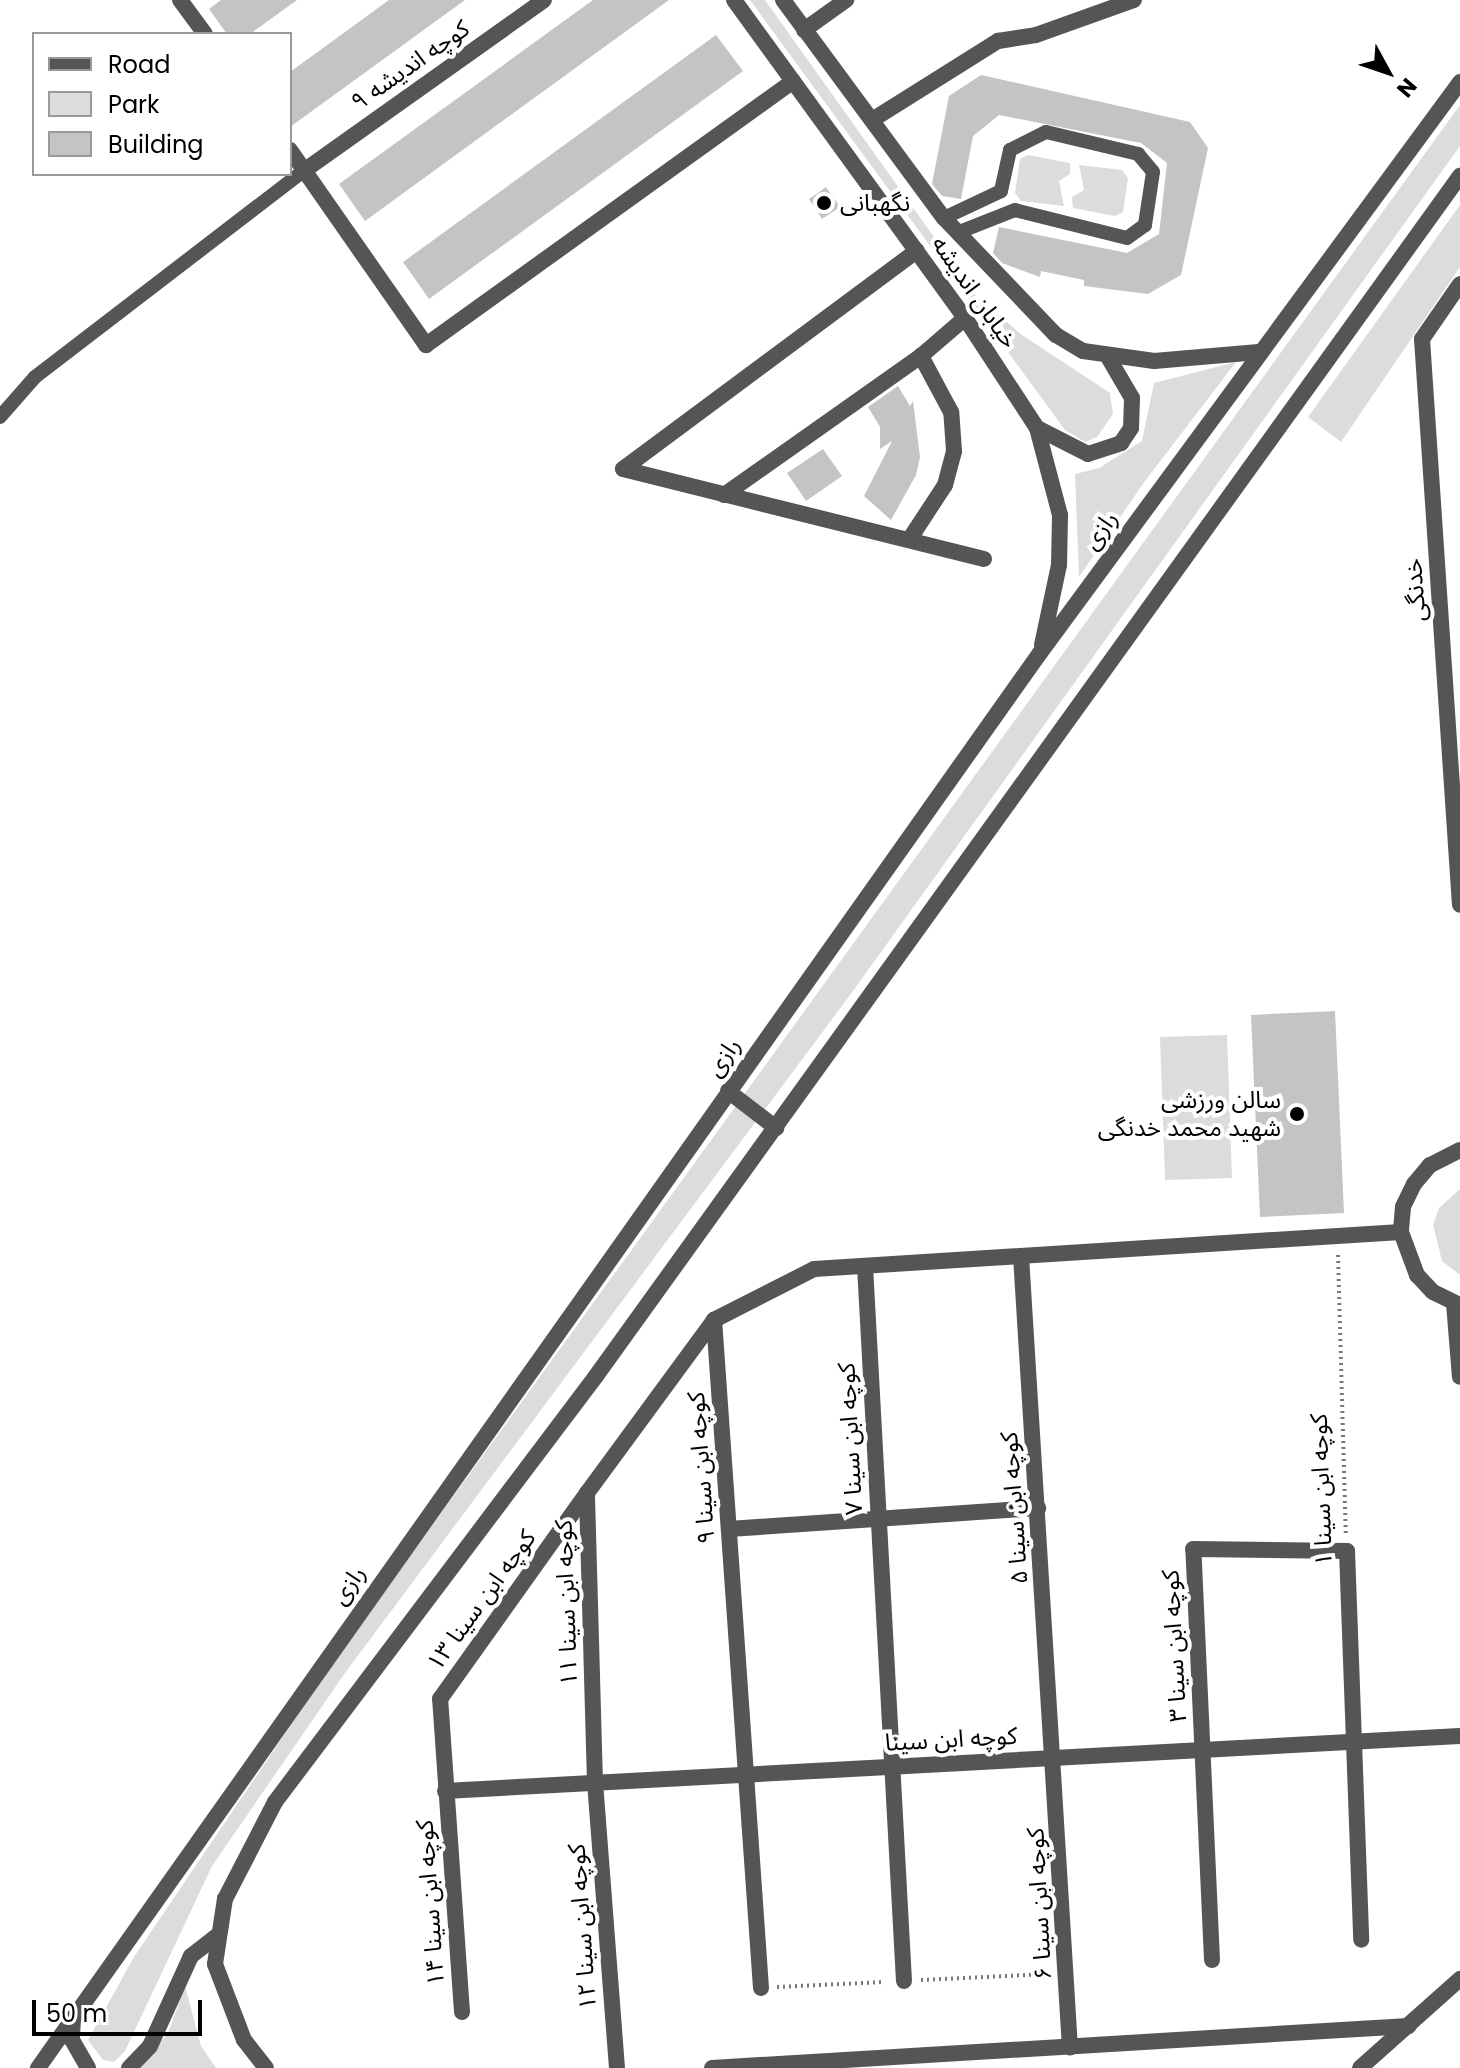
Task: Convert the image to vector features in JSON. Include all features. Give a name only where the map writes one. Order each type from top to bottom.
[{"type":"street","points":[[180,0],[204,32]]},
{"type":"street","name":"کوچه اندیشه ۹","points":[[305,170],[544,0]]},
{"type":"street","name":"خیابان اندیشه","points":[[734,0],[965,318],[1037,428],[1060,515],[1059,565],[1040,653]]},
{"type":"street","name":"خیابان اندیشه","points":[[783,0],[944,218],[1056,335],[1083,351],[1108,357],[1154,361],[1259,352]]},
{"type":"street","points":[[804,30],[846,0]]},
{"type":"street","points":[[872,120],[998,41],[1036,35],[1134,0]]},
{"type":"street","points":[[292,153],[426,345],[793,81]]},
{"type":"street","name":"رازی","points":[[38,2068],[1040,653],[1460,82]]},
{"type":"street","points":[[266,2068],[244,2040],[222,1992],[215,1964],[225,1899],[275,1802],[776,1128],[1460,176]]},
{"type":"street","points":[[917,251],[623,469],[984,559]]},
{"type":"street","name":"خدنگی","points":[[1460,284],[1422,339],[1460,905]]},
{"type":"street","points":[[724,495],[921,356],[965,318]]},
{"type":"street","points":[[909,540],[945,485],[954,451],[951,412],[921,356]]},
{"type":"street","points":[[1037,428],[1088,454],[1121,443],[1131,428],[1132,398],[1108,357]]},
{"type":"street","points":[[728,1091],[776,1128]]},
{"type":"street","points":[[1460,1150],[1430,1165],[1414,1184],[1403,1207],[1401,1232],[1417,1275],[1457,1304],[1460,1377]]},
{"type":"street","points":[[714,1320],[814,1269],[1401,1232]]},
{"type":"street","name":"کوچه ابن سینا ۵","points":[[1021,1256],[1055,1758]]},
{"type":"street","name":"کوچه ابن سینا ۷","points":[[865,1266],[904,1981]]},
{"type":"street","name":"کوچه ابن سینا ۱۱","points":[[595,1783],[587,1493],[714,1320]]},
{"type":"street","name":"کوچه ابن سینا ۹","points":[[714,1320],[761,1988]]},
{"type":"street","name":"کوچه ابن سینا ۱۳","points":[[445,1791],[440,1699],[587,1493]]},
{"type":"street","points":[[729,1529],[879,1516],[1038,1508]]},
{"type":"street","name":"کوچه ابن سینا ۳","points":[[1202,1750],[1193,1549],[1347,1551]]},
{"type":"street","name":"کوچه ابن سینا ۱","points":[[1347,1551],[1361,1940]]},
{"type":"street","name":"کوچه ابن سینا","points":[[445,1791],[1460,1736]]},
{"type":"street","points":[[1202,1750],[1212,1960]]},
{"type":"street","name":"کوچه ابن سینا ۶","points":[[1055,1758],[1070,2047]]},
{"type":"street","name":"کوچه ابن سینا ۱۲","points":[[595,1783],[617,2068]]},
{"type":"street","name":"کوچه ابن سینا ۱۴","points":[[445,1791],[462,2012]]},
{"type":"street","points":[[129,2068],[150,2046],[191,1956],[217,1936]]},
{"type":"street","points":[[1360,2068],[1460,1979]]},
{"type":"street","points":[[73,2017],[72,2040],[88,2068]]},
{"type":"street","points":[[712,2068],[1409,2026]]},
{"type":"lane","points":[[944,218],[1001,191],[1010,150],[1046,132],[1138,154],[1153,172],[1145,225],[1127,238],[1015,210],[957,233]]},
{"type":"lane","points":[[0,417],[35,377],[305,170]]},
{"type":"path","name":"کوچه ابن سینا ۱","points":[[1337,1236],[1347,1551]]},
{"type":"green space","points":[[750,0],[765,0],[976,296],[1022,335],[1110,393],[1113,414],[1097,437],[1085,442],[1065,430]]},
{"type":"green space","points":[[1460,105],[1460,146],[853,991],[345,1673],[212,1866],[125,2051],[114,2062],[103,2060],[88,2040],[134,1957],[332,1664]]},
{"type":"green space","points":[[1028,155],[1070,163],[1070,174],[1059,181],[1064,206],[1021,201],[1015,193],[1020,159]]},
{"type":"green space","points":[[1079,165],[1122,170],[1128,178],[1123,212],[1115,216],[1073,208],[1072,197],[1084,190]]},
{"type":"green space","points":[[1460,205],[1460,267],[1341,442],[1308,417]]},
{"type":"green space","points":[[1236,362],[1145,481],[1079,577],[1075,474],[1099,468],[1142,441],[1154,383]]},
{"type":"green space","points":[[1227,1035],[1232,1178],[1165,1180],[1160,1037]]},
{"type":"green space","points":[[1460,1189],[1460,1275],[1442,1261],[1433,1225],[1439,1208]]},
{"type":"green space","points":[[185,1986],[201,2046],[216,2068],[139,2068],[168,2033]]},
{"type":"building","points":[[221,0],[297,0],[253,32],[226,32],[209,9]]},
{"type":"building","points":[[389,0],[465,0],[292,126],[292,71]]},
{"type":"building","points":[[593,0],[669,0],[365,221],[339,184]]},
{"type":"building","points":[[716,35],[743,71],[429,299],[403,262]]},
{"type":"building","points":[[981,75],[1190,122],[1208,148],[1181,275],[1148,294],[1084,286],[1084,280],[1041,271],[1040,277],[1002,263],[993,253],[999,227],[1127,253],[1159,234],[1167,163],[1141,143],[999,115],[973,136],[961,199],[942,196],[932,184],[949,96]]},
{"type":"building","name":"نگهبانی","points":[[826,187],[840,207],[822,219],[809,199]]},
{"type":"building","points":[[898,386],[910,406],[913,401],[920,457],[916,475],[891,520],[864,496],[892,441],[880,449],[880,427],[868,407]]},
{"type":"building","points":[[823,449],[842,476],[806,501],[787,473]]},
{"type":"building","name":"سالن ورزشی شهید محمد خدنگی","points":[[1335,1011],[1344,1213],[1260,1217],[1251,1015]]},
{"type":"place","name":"نگهبانی","points":[[824,203]]},
{"type":"place","name":"سالن ورزشی شهید محمد خدنگی","points":[[1297,1114]]}]
